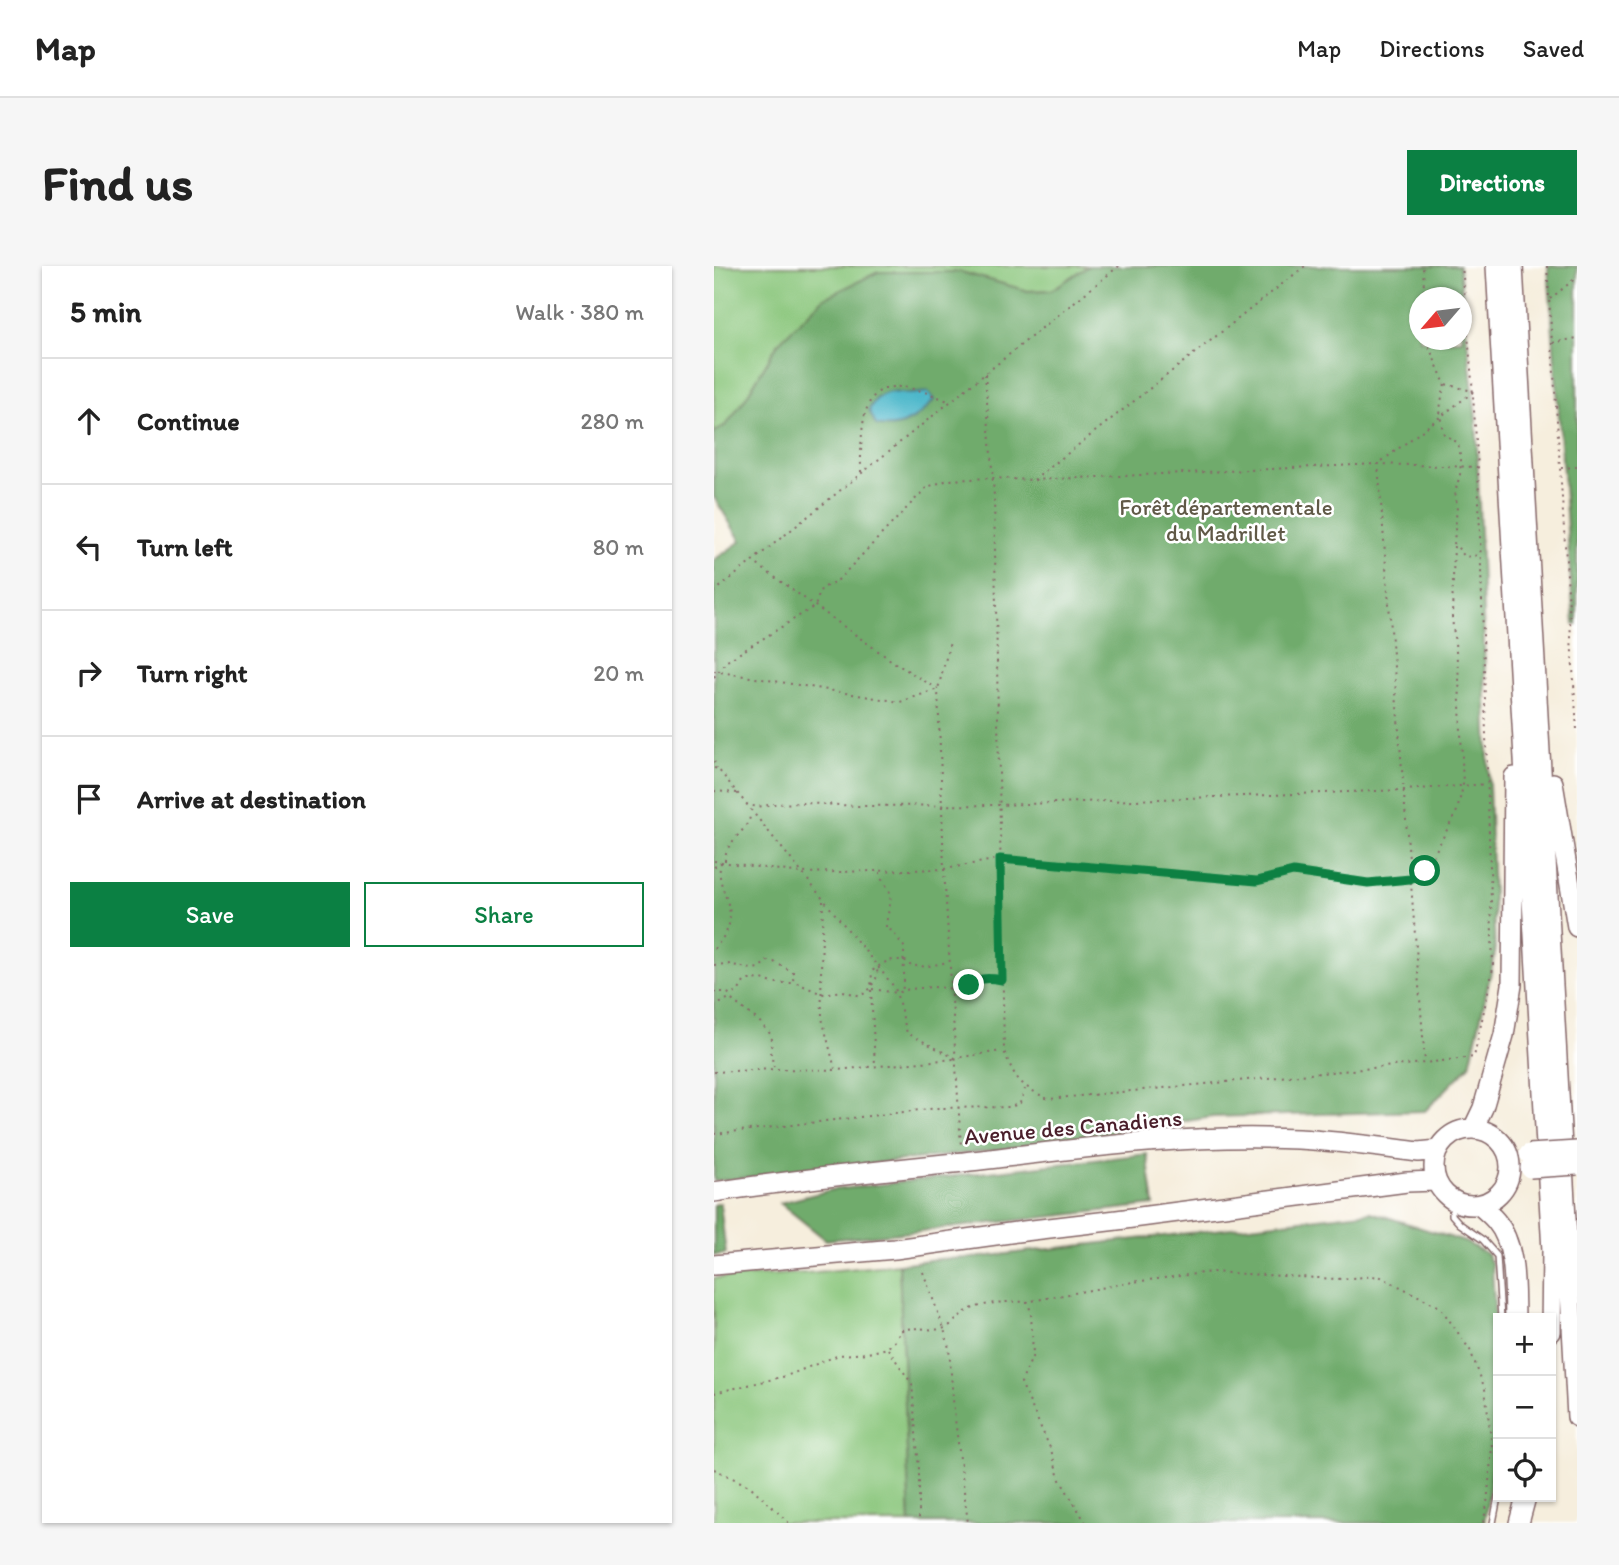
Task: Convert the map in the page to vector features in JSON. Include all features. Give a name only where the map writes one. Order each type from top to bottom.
[{"type":"highway","points":[[1496,266],[1552,1251],[1551,1313]]},
{"type":"highway","points":[[1513,266],[1577,1418]]},
{"type":"highway","points":[[1537,706],[1547,727],[1554,798],[1577,927]]},
{"type":"highway","points":[[1473,1129],[1483,1108],[1504,1035],[1512,985],[1515,753],[1523,725]]},
{"type":"highway","points":[[1473,1129],[1495,1136],[1503,1145],[1509,1164],[1507,1184],[1500,1194],[1491,1201],[1470,1206],[1452,1200],[1442,1192],[1433,1171],[1437,1150],[1444,1141],[1452,1134],[1473,1129]]},
{"type":"highway","name":"Avenue des Canadiens","points":[[714,1192],[794,1180],[1168,1140],[1300,1139],[1419,1152],[1437,1150]]},
{"type":"highway","points":[[1509,1164],[1577,1151]]},
{"type":"highway","points":[[1529,1161],[1577,1165]]},
{"type":"highway","points":[[714,1265],[895,1249],[1407,1182],[1436,1181]]},
{"type":"highway","points":[[1479,1205],[1496,1220],[1509,1244],[1515,1313]]},
{"type":"highway","points":[[1512,1523],[1516,1502]]},
{"type":"highway","points":[[1519,1523],[1525,1502]]},
{"type":"lane","points":[[1452,1200],[1452,1215],[1483,1240],[1497,1256],[1501,1313]]},
{"type":"lane","points":[[1493,1523],[1497,1502]]},
{"type":"path","points":[[714,592],[1119,266]]},
{"type":"path","points":[[1033,481],[1306,266]]},
{"type":"path","points":[[1423,266],[1424,287]]},
{"type":"path","points":[[985,374],[994,496],[1003,1051],[1012,1071],[1025,1088],[1048,1099],[1474,1057],[1493,968],[1478,468],[1462,266]]},
{"type":"path","points":[[1547,266],[1577,730]]},
{"type":"path","points":[[1549,299],[1577,277]]},
{"type":"path","points":[[1552,343],[1577,338]]},
{"type":"path","points":[[714,861],[801,873],[944,869],[1000,859],[1257,881],[1293,872],[1368,883],[1410,879],[1425,871],[1457,811],[1463,786],[1459,677],[1452,618],[1457,506],[1455,492],[1461,460],[1458,443],[1444,435],[1439,418],[1445,384],[1430,350]]},
{"type":"path","points":[[1445,384],[1473,392]]},
{"type":"path","points":[[861,474],[860,435],[867,404],[872,396],[895,386],[927,392],[950,402]]},
{"type":"path","points":[[1378,464],[1473,392]]},
{"type":"path","points":[[1378,464],[1425,1063]]},
{"type":"path","points":[[714,677],[727,661],[815,606],[821,589],[838,580],[927,486],[948,480],[992,478],[1033,481],[1378,464],[1478,468]]},
{"type":"path","points":[[1560,468],[1577,467]]},
{"type":"path","points":[[1454,543],[1465,557],[1481,555]]},
{"type":"path","points":[[752,561],[895,663],[938,689]]},
{"type":"path","points":[[714,584],[719,588]]},
{"type":"path","points":[[950,642],[938,689],[944,869],[961,1153]]},
{"type":"path","points":[[714,671],[900,702],[938,689]]},
{"type":"path","points":[[714,761],[716,769],[897,993],[907,1032],[955,1058]]},
{"type":"path","points":[[746,804],[757,807],[804,803],[858,806],[999,805],[1404,790],[1488,784]]},
{"type":"path","points":[[714,791],[737,793]]},
{"type":"path","points":[[714,949],[727,931],[730,920],[728,902],[718,872],[728,847],[750,820],[751,810]]},
{"type":"path","points":[[714,867],[723,862]]},
{"type":"path","points":[[880,870],[880,878],[890,890],[886,928],[892,931],[905,948],[902,960],[905,968],[902,991]]},
{"type":"path","points":[[823,900],[822,1018],[836,1070]]},
{"type":"path","points":[[877,967],[892,959],[909,961],[912,967],[949,962]]},
{"type":"path","points":[[714,965],[728,964],[752,969],[759,968],[767,961],[774,962],[793,972],[793,979],[797,983]]},
{"type":"path","points":[[714,992],[731,995],[738,992],[744,982],[762,979],[772,983],[797,983],[822,993],[843,991],[861,996],[871,988],[876,979],[877,967]]},
{"type":"path","points":[[871,988],[897,993],[933,987],[963,988],[976,979],[1002,980]]},
{"type":"path","points":[[871,988],[875,1066]]},
{"type":"path","points":[[714,1013],[715,1008],[729,998],[759,1021],[772,1036],[771,1054],[775,1069]]},
{"type":"path","points":[[714,1072],[836,1070],[1003,1051]]},
{"type":"path","points":[[714,1134],[958,1107],[1011,1107],[1020,1102],[1025,1088]]},
{"type":"path","points":[[923,1272],[949,1348],[968,1523]]},
{"type":"path","points":[[714,1393],[786,1376],[839,1356],[887,1348],[900,1332],[907,1328],[944,1329],[967,1311],[1012,1301],[1026,1302],[1133,1282],[1211,1272],[1337,1279],[1379,1276],[1440,1307],[1470,1350],[1485,1389],[1492,1447],[1483,1523]]},
{"type":"path","points":[[1026,1302],[1031,1313],[1032,1355],[1021,1383],[1051,1450],[1059,1478],[1086,1523]]},
{"type":"path","points":[[887,1348],[912,1384],[919,1469],[919,1523]]},
{"type":"path","points":[[714,1469],[751,1487],[789,1523]]},
{"type":"green space","points":[[714,266],[1089,266],[1051,290],[1027,291],[961,272],[779,342],[745,399],[727,424],[714,433]]},
{"type":"green space","name":"Forêt départementale du Madrillet","points":[[1089,266],[1459,266],[1461,287],[1409,287],[1409,350],[1468,350],[1476,419],[1495,954],[1470,1065],[1425,1111],[1213,1117],[997,1150],[714,1181],[714,560],[741,541],[714,497],[714,433],[727,424],[745,399],[779,342],[824,298],[878,272],[961,272],[1028,291],[1051,290]]},
{"type":"green space","points":[[1548,266],[1577,266],[1577,625],[1574,624]]},
{"type":"green space","points":[[1147,1154],[1154,1205],[826,1240],[780,1203],[831,1190]]},
{"type":"green space","points":[[720,1203],[726,1254],[714,1255],[714,1205]]},
{"type":"green space","points":[[1371,1212],[1465,1242],[1486,1253],[1492,1264],[1494,1313],[1493,1466],[1484,1523],[910,1523],[899,1264]]},
{"type":"green space","points":[[899,1264],[910,1523],[714,1523],[714,1278]]},
{"type":"water","points":[[891,392],[928,392],[934,400],[908,422],[893,426],[876,425],[869,410],[877,398]]},
{"type":"route","points":[[969,985],[976,979],[1002,980],[1000,859],[1257,881],[1293,872],[1368,883],[1410,879],[1425,871]]}]
